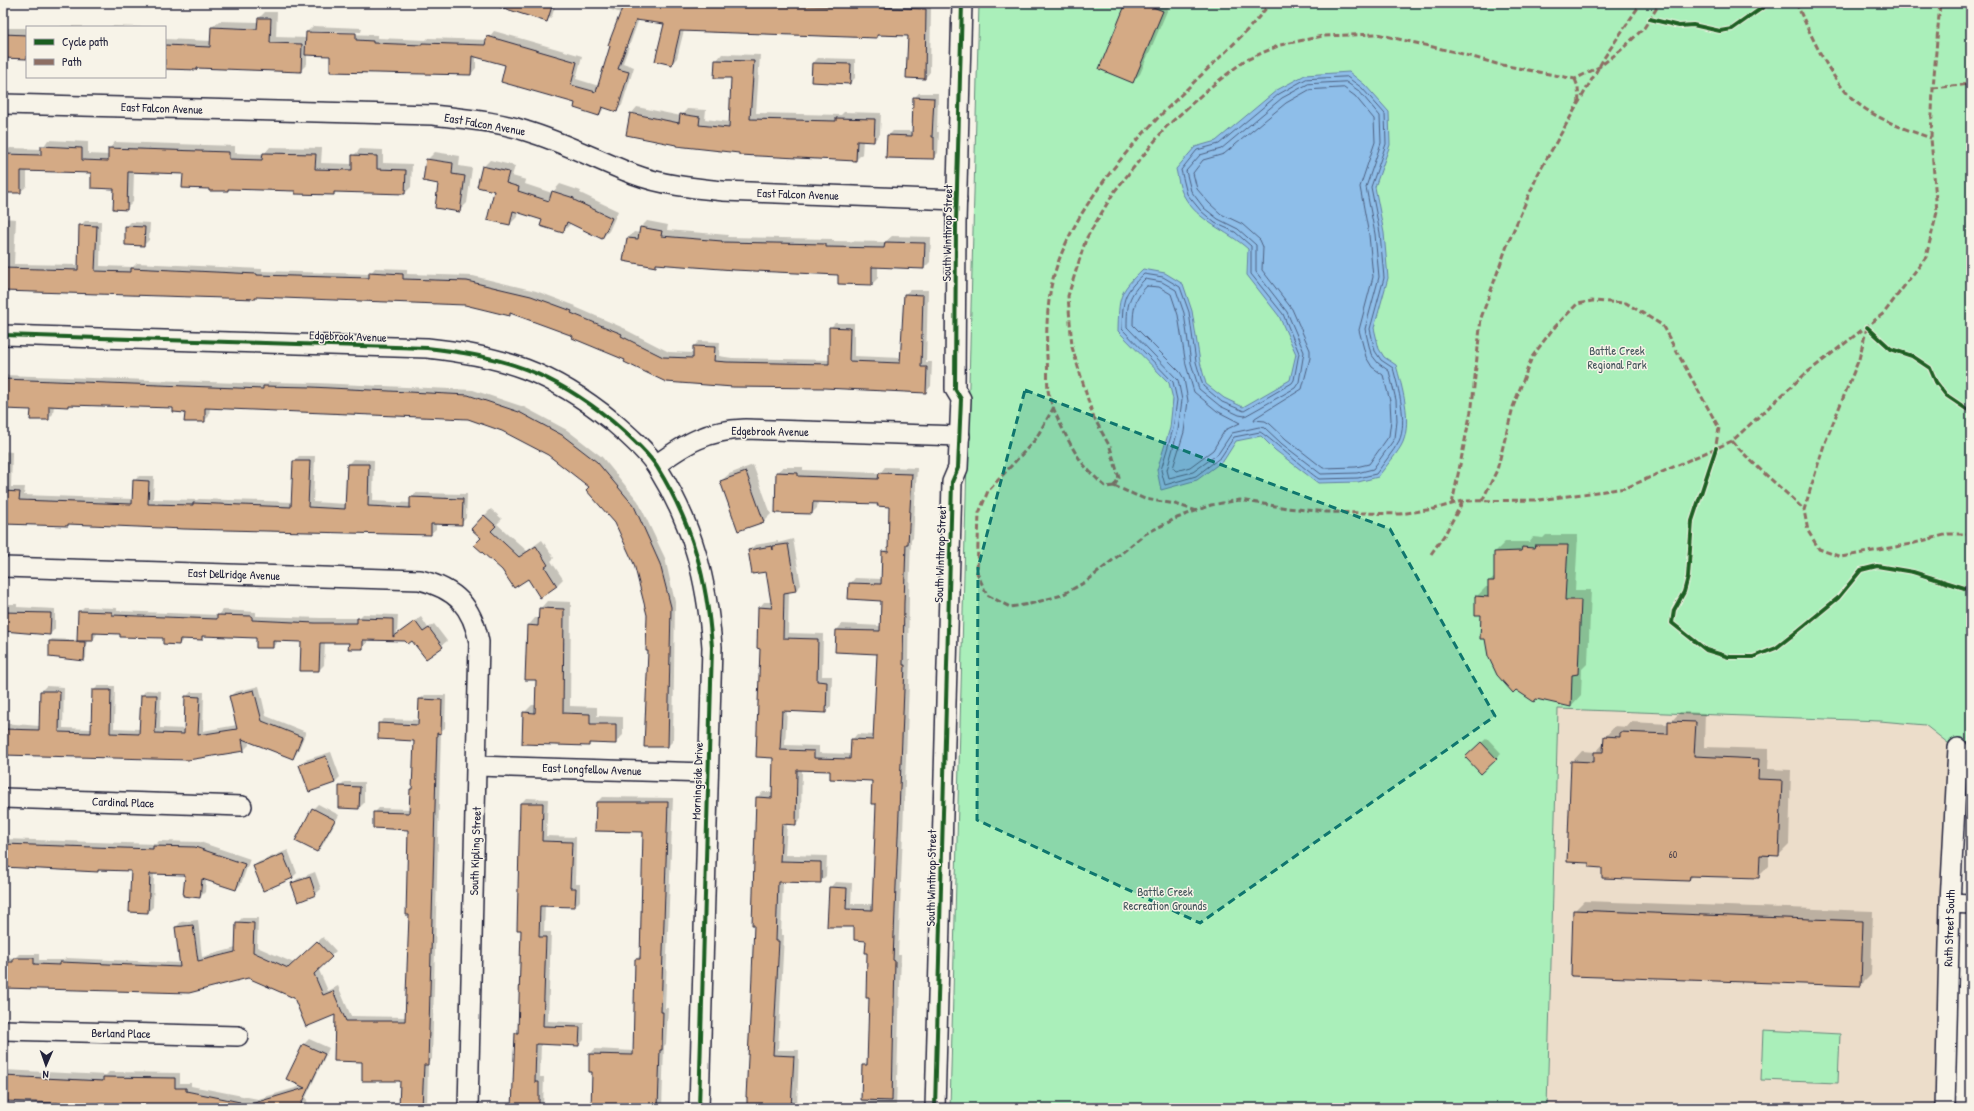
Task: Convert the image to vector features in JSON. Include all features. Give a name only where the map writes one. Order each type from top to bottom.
[{"type":"street","name":"South Winthrop Street","points":[[935,1108],[952,482],[958,468],[953,436],[961,399],[955,389],[957,200],[962,3]]},
{"type":"street","name":"East Falcon Avenue","points":[[3,104],[433,115],[476,120],[525,130],[566,144],[634,174],[686,187],[723,191],[957,200]]},
{"type":"street","name":"Edgebrook Avenue","points":[[3,335],[427,348],[466,352],[496,359],[531,371],[559,384],[589,402],[624,431],[656,465],[688,443],[704,436],[725,430],[953,436]]},
{"type":"street","name":"Morningside Drive","points":[[656,465],[675,500],[690,534],[701,569],[709,606],[712,647],[707,773],[699,1108]]},
{"type":"street","name":"East Dellridge Avenue","points":[[3,567],[420,580],[445,588],[459,600]]},
{"type":"street","name":"South Kipling Street","points":[[459,600],[467,608],[476,624],[479,642],[468,1108]]},
{"type":"street","name":"Ruth Street South","points":[[1945,1108],[1950,903],[1958,748]]},
{"type":"street","name":"East Longfellow Avenue","points":[[477,766],[707,773]]},
{"type":"street","name":"Cardinal Place","points":[[3,798],[242,806]]},
{"type":"street","points":[[1950,903],[1971,904]]},
{"type":"street","name":"Berland Place","points":[[3,1030],[238,1036]]},
{"type":"highlighted area","points":[[1025,390],[1390,529],[1495,716],[1200,923],[977,820],[978,568]]},
{"type":"shaded area","points":[[1557,709],[1950,723],[1936,1108],[1547,1108]]},
{"type":"green space","name":"Battle Creek Regional Park","points":[[979,3],[1971,3],[1971,803],[1966,803],[1967,758],[1925,725],[1880,721],[1558,709],[1547,1108],[950,1108]]},
{"type":"green space","points":[[1763,1030],[1840,1034],[1838,1083],[1761,1080]]},
{"type":"water","points":[[1349,72],[1365,85],[1389,112],[1390,145],[1375,187],[1384,233],[1388,278],[1374,328],[1379,349],[1384,357],[1396,365],[1401,383],[1407,424],[1403,442],[1378,477],[1358,482],[1318,483],[1275,450],[1261,436],[1236,441],[1224,460],[1197,480],[1161,490],[1157,470],[1170,428],[1173,399],[1169,383],[1118,331],[1119,310],[1122,296],[1124,290],[1135,277],[1143,269],[1165,273],[1183,284],[1192,311],[1200,362],[1206,384],[1224,398],[1243,407],[1290,380],[1296,354],[1279,316],[1247,275],[1248,249],[1197,213],[1181,190],[1176,169],[1195,147],[1216,141],[1277,90],[1305,75]]},
{"type":"building","points":[[497,3],[553,3],[547,22],[497,6]]},
{"type":"building","points":[[624,3],[730,3],[926,9],[925,79],[906,78],[908,36],[877,35],[877,38],[680,31],[672,65],[655,61],[664,24],[636,20],[618,69],[629,72],[617,112],[602,107],[599,116],[574,108],[575,103],[501,82],[505,65],[472,56],[471,75],[330,72],[330,56],[305,55],[306,32],[356,33],[356,40],[373,41],[373,43],[422,45],[422,43],[485,45],[487,36],[577,62],[571,85],[596,92],[610,46],[608,45]]},
{"type":"building","points":[[1126,3],[1143,3],[1163,11],[1133,83],[1099,69]]},
{"type":"building","points":[[258,18],[271,18],[270,43],[302,44],[301,72],[197,68],[197,70],[166,69],[166,45],[210,47],[211,27],[257,29]]},
{"type":"building","points":[[3,34],[26,35],[26,59],[3,58]]},
{"type":"building","points":[[715,60],[754,61],[750,119],[836,121],[836,118],[875,119],[874,142],[857,141],[856,161],[739,155],[739,153],[676,146],[626,135],[630,113],[679,123],[680,114],[700,117],[699,125],[729,128],[731,78],[714,78]]},
{"type":"building","points":[[812,63],[851,64],[850,84],[811,82]]},
{"type":"building","points":[[913,97],[934,98],[932,137],[934,137],[934,159],[886,158],[887,135],[912,136]]},
{"type":"building","points":[[41,146],[82,148],[82,160],[108,161],[108,148],[229,152],[229,159],[262,160],[263,153],[316,154],[315,169],[352,170],[352,155],[377,156],[377,169],[406,170],[405,194],[334,192],[334,195],[295,194],[295,191],[228,189],[228,191],[209,191],[209,189],[182,188],[183,174],[128,172],[127,210],[113,209],[114,189],[91,188],[91,173],[21,171],[21,193],[3,193],[3,154],[41,155]]},
{"type":"building","points":[[426,159],[453,163],[452,174],[465,176],[460,212],[435,208],[438,184],[423,181]]},
{"type":"building","points":[[482,166],[509,172],[506,183],[519,187],[518,191],[549,201],[552,191],[574,198],[574,200],[612,218],[602,239],[567,222],[563,233],[540,226],[542,220],[513,211],[510,225],[487,220],[494,191],[477,187]]},
{"type":"building","points":[[79,225],[97,226],[95,271],[131,272],[131,268],[257,275],[369,278],[369,272],[403,274],[403,279],[467,281],[531,296],[572,311],[571,313],[622,334],[621,336],[663,357],[693,358],[693,346],[715,347],[714,361],[829,364],[829,327],[850,328],[849,361],[900,363],[904,294],[923,295],[921,367],[927,367],[926,393],[824,388],[733,387],[666,382],[624,362],[625,360],[572,338],[573,336],[510,313],[510,316],[465,305],[256,297],[256,299],[3,291],[3,268],[78,270]]},
{"type":"building","points":[[125,226],[145,227],[144,246],[125,245]]},
{"type":"building","points":[[640,227],[662,231],[661,236],[722,242],[826,244],[826,247],[884,248],[885,242],[925,243],[924,269],[872,267],[872,285],[838,284],[838,275],[734,270],[656,264],[656,267],[623,261],[627,238],[638,239]]},
{"type":"building","points":[[3,379],[263,389],[263,386],[311,387],[468,395],[519,412],[562,435],[597,462],[634,506],[660,564],[671,607],[668,747],[644,747],[648,651],[646,651],[647,615],[634,564],[615,523],[586,490],[589,487],[548,455],[502,431],[468,419],[205,408],[205,422],[184,422],[185,413],[173,412],[173,408],[68,405],[68,407],[49,406],[49,420],[30,420],[31,410],[3,409]]},
{"type":"building","points":[[293,461],[310,461],[308,507],[345,509],[347,464],[369,464],[368,506],[410,508],[410,497],[463,499],[462,525],[431,524],[431,535],[184,529],[68,524],[68,526],[3,524],[3,491],[20,492],[19,500],[132,504],[133,480],[149,481],[148,504],[193,505],[193,503],[291,507]]},
{"type":"building","points":[[746,472],[764,522],[738,531],[720,481]]},
{"type":"building","points":[[776,472],[798,473],[798,476],[878,479],[879,473],[912,474],[908,544],[906,544],[904,603],[903,665],[905,665],[893,960],[895,961],[892,1101],[861,1100],[862,1065],[867,1065],[869,998],[866,998],[866,941],[854,940],[854,927],[827,927],[829,887],[847,888],[846,909],[872,910],[876,804],[871,804],[872,781],[830,779],[830,771],[797,770],[796,825],[782,824],[780,861],[821,862],[821,883],[778,882],[776,941],[779,941],[773,1055],[794,1056],[791,1108],[747,1108],[746,1097],[754,925],[752,925],[756,797],[772,798],[773,758],[756,757],[760,649],[757,648],[758,607],[772,608],[766,572],[752,574],[748,550],[772,546],[773,550],[773,546],[788,544],[796,591],[784,593],[783,638],[818,639],[817,681],[827,682],[826,713],[782,711],[780,750],[814,751],[814,758],[850,759],[851,739],[873,740],[877,654],[835,652],[836,630],[880,631],[881,601],[848,599],[849,583],[881,584],[882,551],[888,552],[889,507],[877,506],[878,504],[813,502],[812,514],[775,513]]},
{"type":"building","points":[[484,515],[496,526],[491,531],[519,557],[536,546],[548,565],[545,567],[557,586],[540,598],[528,579],[514,588],[502,570],[474,545],[481,538],[471,529]]},
{"type":"building","points":[[1535,545],[1568,545],[1565,600],[1581,600],[1578,674],[1572,675],[1571,707],[1536,699],[1534,702],[1516,690],[1513,693],[1497,675],[1488,656],[1485,639],[1480,639],[1481,615],[1475,615],[1475,596],[1488,597],[1488,581],[1494,581],[1494,552],[1521,551],[1522,547],[1534,548]]},
{"type":"building","points":[[539,608],[564,609],[563,713],[590,714],[590,724],[616,724],[616,744],[589,743],[589,746],[522,744],[523,712],[535,713],[536,680],[525,680],[527,625],[538,626]]},
{"type":"building","points":[[78,611],[112,612],[112,615],[217,619],[217,615],[252,616],[252,620],[315,623],[357,623],[357,618],[393,619],[393,637],[415,621],[423,632],[429,628],[443,647],[426,659],[412,641],[408,644],[405,641],[363,640],[363,649],[348,649],[349,643],[320,643],[319,671],[300,671],[301,642],[273,641],[273,648],[256,648],[256,638],[202,636],[202,640],[180,639],[179,645],[163,644],[163,638],[120,637],[120,634],[93,633],[93,641],[77,641]]},
{"type":"building","points":[[3,612],[51,613],[50,635],[3,631]]},
{"type":"building","points":[[49,641],[85,642],[84,661],[49,657]]},
{"type":"building","points":[[92,690],[111,690],[110,733],[139,734],[141,695],[157,695],[155,733],[184,734],[185,696],[200,697],[198,735],[237,729],[229,696],[254,690],[262,721],[302,737],[293,759],[242,739],[244,751],[188,760],[3,755],[3,729],[39,730],[40,691],[60,691],[59,732],[91,733]]},
{"type":"building","points":[[419,699],[442,700],[441,734],[437,733],[428,1065],[424,1065],[422,1108],[399,1108],[400,1081],[362,1081],[362,1062],[334,1061],[335,1015],[306,1027],[294,998],[248,978],[189,993],[3,988],[3,962],[13,962],[13,958],[34,958],[34,964],[60,965],[60,962],[180,967],[175,927],[193,925],[198,961],[235,952],[236,922],[254,923],[253,952],[288,968],[317,941],[332,957],[314,974],[323,995],[333,991],[346,1021],[405,1021],[409,915],[406,915],[408,830],[373,828],[373,812],[409,813],[410,789],[412,789],[414,741],[378,739],[378,723],[418,725]]},
{"type":"building","points":[[1668,721],[1696,722],[1694,756],[1759,759],[1758,779],[1782,780],[1779,856],[1760,855],[1759,878],[1690,876],[1689,881],[1602,878],[1602,868],[1589,867],[1589,863],[1567,862],[1571,761],[1594,762],[1594,752],[1603,752],[1604,736],[1620,737],[1620,732],[1668,734]]},
{"type":"building","points":[[1481,742],[1497,759],[1481,774],[1465,757]]},
{"type":"building","points":[[326,756],[335,783],[309,792],[299,765]]},
{"type":"building","points":[[339,786],[360,787],[359,809],[339,808]]},
{"type":"building","points":[[596,802],[668,802],[661,1012],[663,1012],[662,1050],[660,1050],[658,1108],[591,1108],[592,1072],[589,1072],[589,1054],[633,1055],[635,959],[640,959],[643,832],[595,831]]},
{"type":"building","points":[[520,803],[543,803],[542,841],[572,842],[570,888],[576,888],[575,907],[540,906],[539,937],[546,937],[543,1026],[580,1027],[579,1046],[536,1044],[535,1082],[539,1082],[539,1108],[512,1108],[515,1033],[518,1033],[521,930],[517,930]]},
{"type":"building","points":[[312,808],[335,820],[317,852],[295,841]]},
{"type":"building","points":[[3,844],[153,849],[153,846],[195,847],[245,864],[236,890],[202,879],[200,898],[183,896],[185,875],[150,874],[148,913],[129,912],[131,871],[98,870],[98,872],[3,867]]},
{"type":"building","points":[[283,854],[293,878],[263,891],[253,866]]},
{"type":"building","points":[[310,877],[316,895],[298,902],[291,883]]},
{"type":"building","points":[[1573,910],[1863,921],[1861,986],[1571,976]]},
{"type":"building","points":[[303,1044],[325,1054],[299,1108],[251,1108],[251,1104],[305,1088],[286,1079]]},
{"type":"building","points":[[3,1076],[103,1081],[103,1077],[175,1078],[175,1088],[186,1088],[186,1091],[240,1102],[239,1108],[198,1108],[199,1106],[98,1103],[98,1108],[77,1108],[77,1106],[58,1105],[58,1103],[3,1101]]},
{"type":"marked path","points":[[1114,486],[1106,487],[1081,461],[1062,427],[1048,390],[1048,313],[1051,287],[1059,259],[1071,232],[1087,206],[1124,155],[1166,110],[1240,37],[1270,3]]},
{"type":"marked path","points":[[1452,504],[1472,406],[1481,318],[1508,243],[1538,174],[1604,58],[1641,3]]},
{"type":"marked path","points":[[1114,486],[1119,478],[1110,447],[1093,416],[1072,347],[1068,296],[1086,239],[1114,192],[1166,127],[1208,89],[1244,61],[1280,45],[1323,36],[1377,34],[1459,53],[1497,64],[1575,79],[1599,67],[1621,50],[1644,28],[1660,3]]},
{"type":"marked path","points":[[1796,3],[1823,59],[1840,85],[1850,97],[1861,106],[1886,121],[1931,138]]},
{"type":"marked path","points":[[1054,407],[1035,440],[988,491],[979,513],[977,573],[987,595],[1010,607],[1030,604],[1062,595],[1087,581],[1145,534],[1177,518],[1211,505],[1240,500],[1287,508],[1327,512],[1400,514],[1434,509],[1463,501],[1539,500],[1626,488],[1732,441],[1804,375],[1884,313],[1926,257],[1937,212],[1931,138],[1933,88],[1940,3]]},
{"type":"marked path","points":[[1575,79],[1578,87],[1579,103]]},
{"type":"marked path","points":[[1933,88],[1971,84]]},
{"type":"marked path","points":[[1482,501],[1497,470],[1513,407],[1532,357],[1552,330],[1577,304],[1592,301],[1626,303],[1662,325],[1719,428],[1715,450]]},
{"type":"marked path","points":[[1867,327],[1859,359],[1824,445],[1804,510],[1808,531],[1819,549],[1841,557],[1911,544],[1948,534],[1971,534]]},
{"type":"marked path","points":[[1732,441],[1749,459],[1804,510]]},
{"type":"marked path","points":[[1114,486],[1145,499],[1175,504],[1197,511]]},
{"type":"marked path","points":[[1431,554],[1445,534],[1463,501]]},
{"type":"cycle path","points":[[935,1108],[952,482],[958,468],[961,399],[955,389],[956,223],[962,3]]},
{"type":"cycle path","points":[[1650,19],[1679,26],[1693,25],[1720,31],[1732,29],[1769,3]]},
{"type":"cycle path","points":[[1867,327],[1891,349],[1912,356],[1930,368],[1936,382],[1946,395],[1971,412]]},
{"type":"cycle path","points":[[3,335],[427,348],[454,351],[503,362],[526,369],[547,378],[590,404],[636,442],[648,455],[657,467],[669,489],[689,532],[702,575],[710,622],[712,647],[699,1108]]},
{"type":"cycle path","points":[[1716,448],[1692,521],[1688,577],[1684,592],[1674,610],[1672,623],[1706,650],[1729,657],[1753,657],[1776,648],[1838,598],[1861,570],[1877,566],[1913,572],[1971,590]]},
{"type":"park label","name":"Battle Creek Recreation Grounds","points":[[1165,898]]}]
